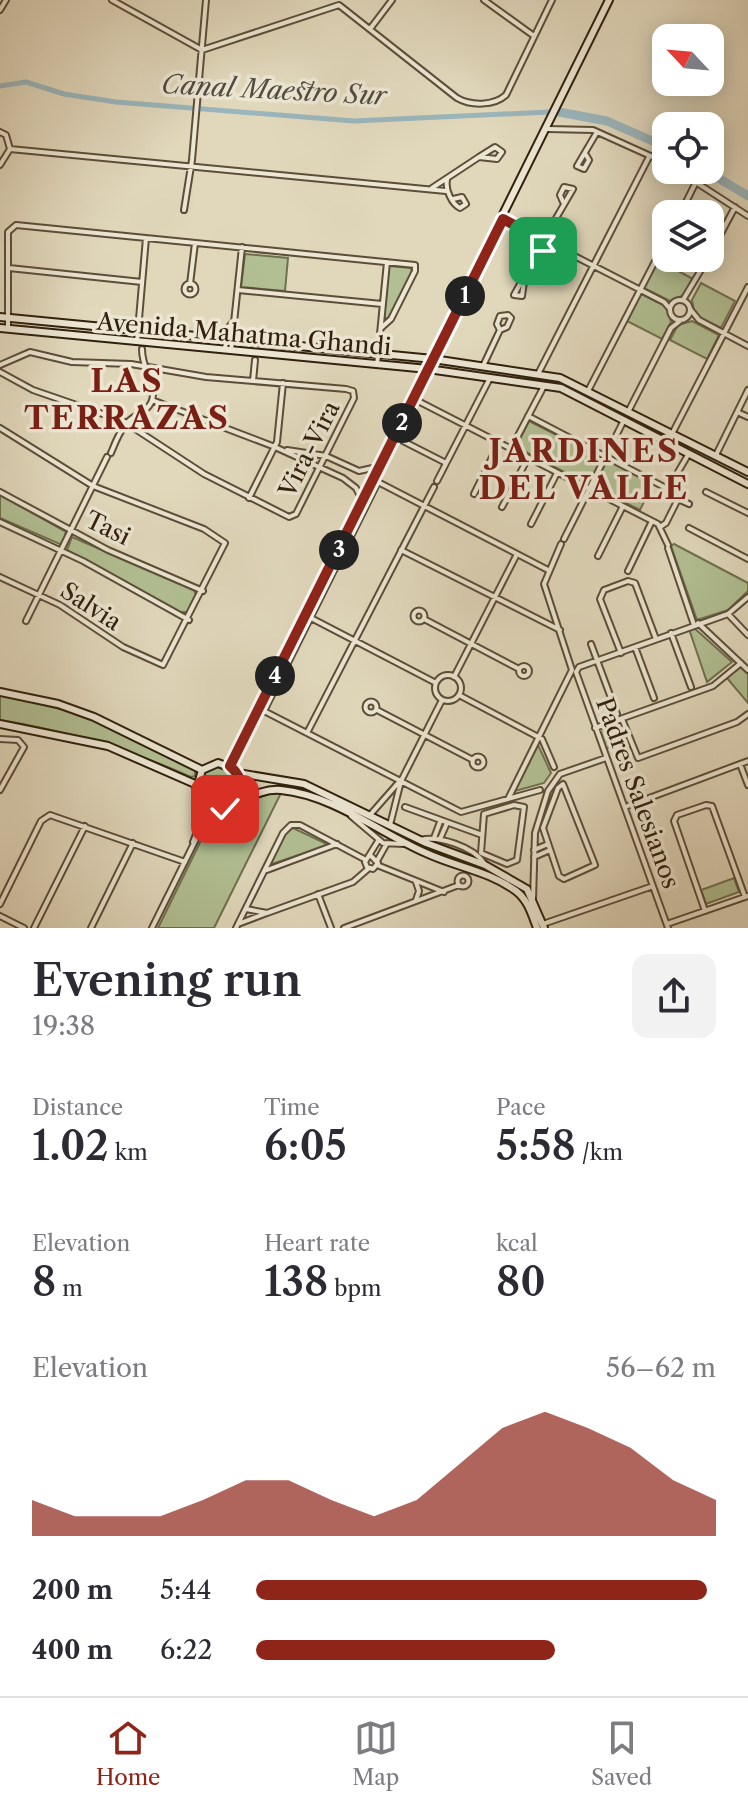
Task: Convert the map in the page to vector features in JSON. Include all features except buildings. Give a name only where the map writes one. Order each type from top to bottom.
[{"type":"main road","points":[[230,766],[548,129],[609,0]]},
{"type":"main road","name":"Avenida Mahatma Ghandi","points":[[0,317],[433,359],[567,379],[748,472]]},
{"type":"main road","name":"Avenida Mahatma Ghandi","points":[[4,329],[428,369],[565,390],[748,484]]},
{"type":"main road","points":[[0,692],[58,704],[94,717],[202,770]]},
{"type":"main road","points":[[0,724],[108,746],[195,784]]},
{"type":"main road","points":[[236,802],[241,791],[237,773],[230,766],[218,763],[202,770],[195,784],[198,797],[209,808],[225,809],[260,790],[277,789],[314,797],[408,845],[480,871],[515,890],[541,927]]},
{"type":"main road","points":[[237,773],[304,784],[420,840],[485,865],[522,885],[533,900],[541,927]]},
{"type":"street","points":[[0,10],[6,0]]},
{"type":"street","points":[[112,0],[202,50],[333,2],[457,98],[470,103],[503,98],[552,0]]},
{"type":"street","points":[[184,210],[206,0]]},
{"type":"street","points":[[342,7],[344,0]]},
{"type":"street","points":[[370,29],[392,0]]},
{"type":"street","points":[[484,0],[534,36]]},
{"type":"street","points":[[548,129],[597,132],[652,158]]},
{"type":"street","points":[[0,132],[6,135],[10,149],[0,165]]},
{"type":"street","points":[[586,155],[597,132]]},
{"type":"street","points":[[430,189],[493,147],[502,152],[497,159],[479,157]]},
{"type":"street","points":[[10,149],[430,189],[446,191],[453,199]]},
{"type":"street","points":[[538,374],[649,157]]},
{"type":"street","points":[[446,191],[447,180]]},
{"type":"street","points":[[699,184],[748,216]]},
{"type":"street","points":[[503,219],[535,236],[548,232],[563,202]]},
{"type":"street","points":[[724,228],[735,207]]},
{"type":"street","points":[[4,329],[9,318],[8,232],[13,226],[413,264],[416,269],[391,319],[381,328]]},
{"type":"street","points":[[539,250],[549,250],[553,245],[553,236],[548,232]]},
{"type":"street","points":[[535,236],[535,245],[539,250]]},
{"type":"street","points":[[137,342],[146,238]]},
{"type":"street","points":[[190,284],[195,243]]},
{"type":"street","points":[[508,799],[573,666],[544,584],[548,570],[671,328],[672,317],[664,302],[553,245]]},
{"type":"street","points":[[228,350],[242,247]]},
{"type":"street","points":[[524,282],[539,250]]},
{"type":"street","points":[[377,365],[387,262]]},
{"type":"street","points":[[589,389],[652,267]]},
{"type":"street","points":[[9,268],[142,282]]},
{"type":"street","points":[[664,302],[682,300],[689,294],[701,272]]},
{"type":"street","points":[[673,432],[748,287]]},
{"type":"street","points":[[238,290],[382,304]]},
{"type":"street","points":[[671,328],[682,320],[689,308],[689,294]]},
{"type":"street","points":[[682,300],[699,320],[748,346]]},
{"type":"street","points":[[670,309],[674,302]]},
{"type":"street","points":[[672,317],[699,320]]},
{"type":"street","points":[[483,366],[500,330]]},
{"type":"street","points":[[26,621],[126,423],[147,410],[152,400],[152,386],[142,365],[142,349]]},
{"type":"street","points":[[0,365],[30,352],[72,362],[142,365],[198,376],[283,383],[275,447],[249,498],[198,470],[126,423],[33,390],[0,372]]},
{"type":"street","points":[[253,381],[255,360]]},
{"type":"street","points":[[437,481],[490,378]]},
{"type":"street","name":"Vira-Vira","points":[[249,498],[292,517],[326,456],[354,394],[346,389],[283,383]]},
{"type":"street","points":[[511,449],[544,386]]},
{"type":"street","points":[[716,455],[748,390]]},
{"type":"street","points":[[414,399],[660,527],[696,624],[748,670]]},
{"type":"street","points":[[152,400],[275,447],[326,456],[363,472],[382,463]]},
{"type":"street","points":[[737,412],[748,417]]},
{"type":"street","points":[[528,416],[668,489],[689,453]]},
{"type":"street","points":[[0,428],[93,486],[204,529],[225,543],[189,620],[62,550],[0,522]]},
{"type":"street","points":[[395,437],[446,463]]},
{"type":"street","points":[[474,494],[499,443]]},
{"type":"street","points":[[282,449],[343,478],[356,488],[362,503]]},
{"type":"street","points":[[502,507],[528,458]]},
{"type":"street","points":[[343,478],[348,467]]},
{"type":"street","points":[[531,524],[557,473]]},
{"type":"street","points":[[540,790],[461,812],[264,711],[378,482],[548,570]]},
{"type":"street","points":[[307,733],[434,487]]},
{"type":"street","name":"Tasi","points":[[0,492],[71,531],[203,591]]},
{"type":"street","points":[[706,492],[748,513]]},
{"type":"street","points":[[660,527],[666,523],[678,499],[689,504]]},
{"type":"street","points":[[598,556],[623,506]]},
{"type":"street","points":[[628,571],[652,521]]},
{"type":"street","points":[[689,528],[748,559]]},
{"type":"street","points":[[401,550],[560,630]]},
{"type":"street","points":[[454,677],[517,554]]},
{"type":"street","name":"Salvia","points":[[0,577],[40,594],[111,640],[163,665],[189,620]]},
{"type":"street","points":[[621,653],[600,599],[604,590],[628,581],[635,583],[656,639]]},
{"type":"street","points":[[597,661],[728,614],[748,597]]},
{"type":"street","points":[[728,614],[748,635]]},
{"type":"street","points":[[311,618],[436,683]]},
{"type":"street","points":[[424,619],[519,669]]},
{"type":"street","points":[[671,633],[691,687]]},
{"type":"street","points":[[591,644],[617,714]]},
{"type":"street","points":[[635,647],[654,698]]},
{"type":"street","name":"Padres Salesianos","points":[[597,661],[577,669],[595,728],[668,926]]},
{"type":"street","points":[[595,728],[713,686],[741,663]]},
{"type":"street","points":[[445,676],[454,677],[461,686],[459,695],[450,701],[442,700],[435,691],[436,683],[445,676]]},
{"type":"street","points":[[459,695],[539,737],[554,767]]},
{"type":"street","points":[[390,825],[401,781],[442,700]]},
{"type":"street","points":[[377,710],[473,760]]},
{"type":"street","points":[[622,719],[638,758],[737,722],[748,714]]},
{"type":"street","points":[[0,739],[18,740],[24,747],[0,790]]},
{"type":"street","points":[[533,900],[534,850],[540,812],[553,780],[564,772],[606,758]]},
{"type":"street","points":[[625,807],[748,761]]},
{"type":"street","points":[[740,764],[748,785]]},
{"type":"street","points":[[370,815],[401,781]]},
{"type":"street","points":[[565,784],[594,867],[562,879],[549,847],[543,828],[545,817],[558,788],[565,784]]},
{"type":"street","points":[[523,805],[515,864],[483,855],[482,835],[485,813],[523,805]]},
{"type":"street","points":[[668,926],[746,896],[714,809],[706,805],[677,815],[674,821],[705,911]]},
{"type":"street","points":[[405,807],[482,835]]},
{"type":"street","points":[[191,848],[194,835],[209,808]]},
{"type":"street","points":[[152,928],[209,808]]},
{"type":"street","points":[[0,904],[43,818],[53,815],[185,862]]},
{"type":"street","points":[[349,815],[373,831],[378,840],[386,844],[408,845]]},
{"type":"street","points":[[437,839],[440,822]]},
{"type":"street","points":[[437,839],[447,822]]},
{"type":"street","points":[[237,926],[283,833],[291,825],[444,892]]},
{"type":"street","points":[[34,928],[85,826]]},
{"type":"street","points":[[420,840],[437,839],[476,854],[485,865]]},
{"type":"street","points":[[368,869],[368,858],[378,840]]},
{"type":"street","points":[[91,928],[133,843]]},
{"type":"street","points":[[264,871],[337,844]]},
{"type":"street","points":[[237,926],[356,881],[377,863],[386,844]]},
{"type":"street","points":[[534,850],[549,847]]},
{"type":"street","points":[[534,857],[549,847]]},
{"type":"street","points":[[412,904],[419,895],[415,880]]},
{"type":"street","points":[[344,928],[459,885]]},
{"type":"street","points":[[541,927],[653,886]]},
{"type":"street","points":[[318,894],[331,928]]},
{"type":"street","points":[[246,908],[267,913]]},
{"type":"street","points":[[0,916],[24,928]]},
{"type":"green space","points":[[245,254],[288,258],[285,291],[241,287]]},
{"type":"green space","points":[[389,266],[411,268],[412,273],[388,319],[384,318]]},
{"type":"green space","points":[[652,272],[680,272],[693,279],[684,295],[670,301],[644,288]]},
{"type":"green space","points":[[701,283],[735,301],[721,328],[695,315],[692,300]]},
{"type":"green space","points":[[641,294],[667,307],[671,322],[662,339],[627,321]]},
{"type":"green space","points":[[692,321],[719,335],[707,359],[670,340],[678,325]]},
{"type":"green space","points":[[529,421],[602,458],[589,485],[516,447]]},
{"type":"green space","points":[[607,460],[653,483],[640,510],[594,487]]},
{"type":"green space","points":[[0,495],[66,532],[62,545],[0,518]]},
{"type":"green space","points":[[72,537],[194,590],[196,595],[188,612],[180,612],[67,550]]},
{"type":"green space","points":[[674,544],[748,583],[748,591],[728,610],[697,620],[671,546]]},
{"type":"green space","points":[[693,627],[732,662],[707,682],[689,629]]},
{"type":"green space","points":[[740,666],[748,674],[748,703],[727,678]]},
{"type":"green space","points":[[0,694],[80,714],[195,770],[195,776],[97,742],[0,720]]},
{"type":"green space","points":[[621,722],[627,741],[605,749],[598,730]]},
{"type":"green space","points":[[538,745],[551,773],[544,783],[515,791]]},
{"type":"green space","points":[[219,766],[233,772],[239,786],[233,800],[219,806],[205,800],[199,786],[205,772]]},
{"type":"green space","points":[[281,793],[214,928],[158,928],[214,814],[230,812],[262,796]]},
{"type":"green space","points":[[293,828],[329,845],[269,865],[286,833]]},
{"type":"green space","points":[[734,878],[739,892],[706,904],[701,890]]},
{"type":"waterway","name":"Canal Maestro Sur","points":[[0,86],[26,82],[64,94],[116,102],[354,121],[549,112]]},
{"type":"waterway","name":"Canal Maestro Sur","points":[[559,112],[607,121],[652,141]]},
{"type":"waterway","name":"Canal Maestro Sur","points":[[724,181],[748,196]]},
{"type":"district","name":"LAS TERRAZAS","points":[[127,398]]},
{"type":"district","name":"JARDINES DEL VALLE","points":[[584,468]]},
{"type":"route","points":[[225,809],[240,797],[242,785],[230,766],[503,219],[535,236],[535,245],[543,251]]}]
